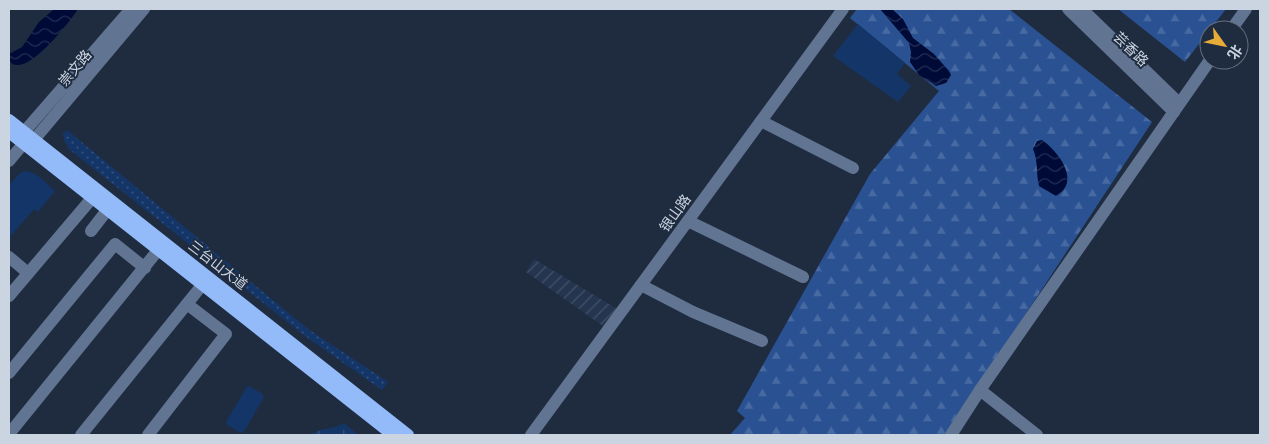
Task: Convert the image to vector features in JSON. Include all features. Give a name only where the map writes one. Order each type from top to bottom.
[{"type":"main road","name":"三台山大道","points":[[9,120],[23,139],[93,197],[393,435]]},
{"type":"main road","name":"三台山大道","points":[[23,139],[408,435]]},
{"type":"street","name":"崇文路","points":[[23,139],[131,9]]},
{"type":"street","name":"崇文路","points":[[23,139],[144,9]]},
{"type":"street","name":"银山路","points":[[531,435],[844,9]]},
{"type":"street","name":"芸香路","points":[[1068,9],[1177,108]]},
{"type":"street","name":"芸香路","points":[[1082,9],[1177,108]]},
{"type":"street","points":[[1238,20],[1246,9]]},
{"type":"street","points":[[951,435],[980,390],[1203,70]]},
{"type":"street","points":[[761,122],[853,168]]},
{"type":"street","points":[[9,161],[23,139]]},
{"type":"street","points":[[9,296],[93,197]]},
{"type":"street","points":[[91,231],[108,208]]},
{"type":"street","points":[[688,221],[803,277]]},
{"type":"street","points":[[9,373],[115,244],[145,268]]},
{"type":"street","points":[[9,434],[159,249]]},
{"type":"street","points":[[9,258],[28,273]]},
{"type":"street","points":[[81,435],[203,284]]},
{"type":"street","points":[[641,286],[693,312],[762,341]]},
{"type":"street","points":[[148,435],[226,334],[187,304]]},
{"type":"street","points":[[980,390],[1037,435]]},
{"type":"shaded area","points":[[534,259],[619,310],[603,326],[526,272]]},
{"type":"green space","points":[[857,9],[1009,9],[1152,122],[946,435],[730,435],[745,418],[737,411],[870,174],[939,91],[850,18]]},
{"type":"green space","points":[[1118,9],[1226,9],[1217,20],[1199,20],[1199,44],[1185,62]]},
{"type":"green space","points":[[858,24],[905,63],[897,74],[911,86],[898,102],[833,56]]},
{"type":"green space","points":[[67,130],[308,329],[388,382],[382,390],[305,336],[70,150],[63,134]]},
{"type":"green space","points":[[26,171],[38,176],[55,191],[38,212],[34,209],[9,238],[9,185],[21,172]]},
{"type":"green space","points":[[249,386],[264,397],[245,430],[241,433],[227,425],[226,422]]},
{"type":"green space","points":[[344,423],[358,435],[311,435],[319,430]]},
{"type":"water","points":[[54,9],[78,9],[51,43],[41,52],[24,64],[15,65],[11,63],[9,54],[22,47],[39,22]]},
{"type":"water","points":[[880,9],[892,9],[903,19],[913,38],[934,54],[949,71],[951,75],[946,83],[936,86],[919,75],[910,62],[911,52],[909,43]]},
{"type":"water","points":[[1042,140],[1055,151],[1065,167],[1067,175],[1067,183],[1064,190],[1056,196],[1039,186],[1036,158],[1033,149],[1037,141]]}]
